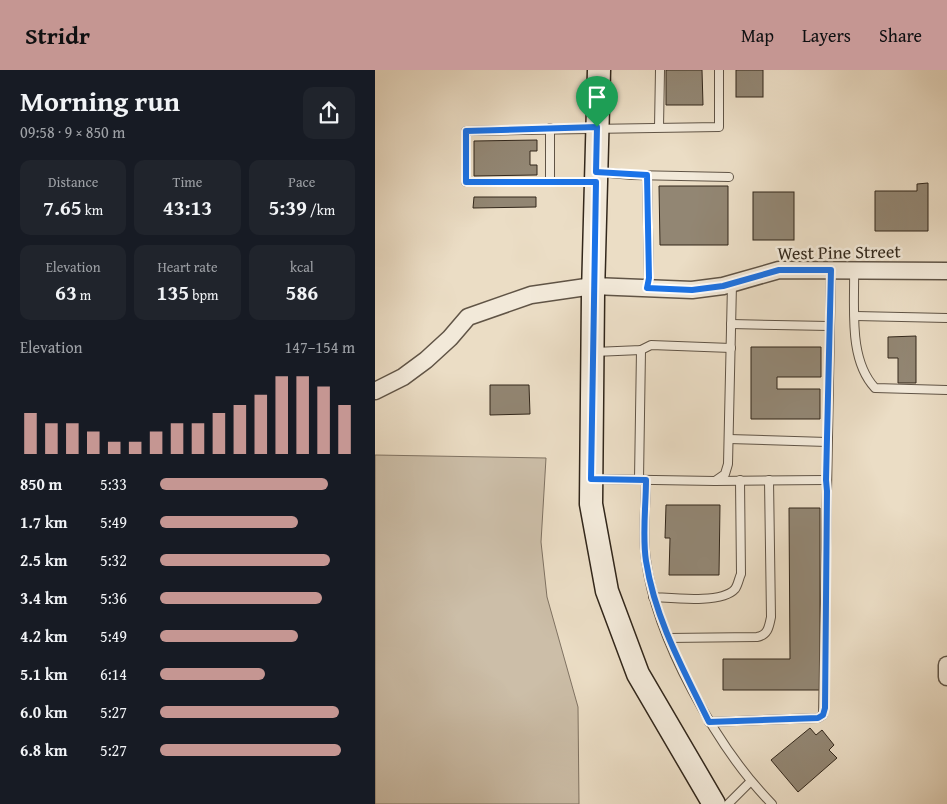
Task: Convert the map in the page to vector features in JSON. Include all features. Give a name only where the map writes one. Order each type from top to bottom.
[{"type":"main road","points":[[599,70],[593,286],[591,504],[607,592],[638,674],[715,804]]},
{"type":"street","name":"West Pine Street","points":[[375,391],[403,377],[426,360],[451,338],[468,317],[531,295],[593,286],[692,290],[733,284],[779,270],[947,271]]},
{"type":"street","points":[[947,665],[947,677]]},
{"type":"lane","points":[[659,127],[660,70]]},
{"type":"lane","points":[[719,70],[719,127],[597,127],[466,131],[466,182],[550,182],[596,177],[647,175],[729,177]]},
{"type":"lane","points":[[550,182],[551,128]]},
{"type":"lane","points":[[647,175],[649,278],[647,288]]},
{"type":"lane","points":[[709,722],[818,718],[823,715],[831,270]]},
{"type":"lane","points":[[854,270],[857,354],[866,379],[875,388],[947,390]]},
{"type":"lane","points":[[715,481],[725,474],[728,464],[733,284]]},
{"type":"lane","points":[[856,316],[947,318]]},
{"type":"lane","points":[[731,324],[829,326]]},
{"type":"lane","points":[[592,352],[641,350],[651,345],[731,348]]},
{"type":"lane","points":[[641,350],[645,558],[653,597],[668,638],[709,722],[751,782],[772,804]]},
{"type":"lane","points":[[729,439],[827,442]]},
{"type":"lane","points":[[591,479],[826,480]]},
{"type":"lane","points":[[653,597],[714,598],[736,588],[741,574],[739,480]]},
{"type":"lane","points":[[668,638],[757,637],[763,636],[769,629],[771,617],[769,480]]},
{"type":"lane","points":[[728,804],[751,782]]},
{"type":"shaded area","points":[[375,455],[546,458],[541,542],[547,597],[578,707],[579,804],[375,804]]},
{"type":"building","points":[[666,70],[702,70],[703,105],[666,105]]},
{"type":"building","points":[[736,70],[763,70],[763,97],[736,97]]},
{"type":"building","points":[[537,140],[537,151],[530,151],[530,165],[537,165],[537,175],[474,176],[474,141]]},
{"type":"building","points":[[928,183],[928,231],[875,231],[875,191],[917,191],[917,184]]},
{"type":"building","points":[[659,186],[728,186],[728,245],[660,245]]},
{"type":"building","points":[[753,192],[794,192],[794,240],[753,240]]},
{"type":"building","points":[[474,197],[536,197],[536,207],[473,208]]},
{"type":"building","points":[[916,336],[916,383],[898,383],[898,358],[888,358],[888,337]]},
{"type":"building","points":[[751,347],[821,347],[821,377],[777,377],[777,389],[820,389],[820,419],[751,419]]},
{"type":"building","points":[[490,385],[529,385],[530,414],[490,415]]},
{"type":"building","points":[[666,505],[720,505],[719,575],[669,575],[670,538],[665,538]]},
{"type":"building","points":[[789,508],[820,508],[820,690],[723,690],[723,659],[790,659]]},
{"type":"building","points":[[810,728],[816,735],[822,730],[834,745],[829,750],[837,758],[798,792],[771,760]]},
{"type":"route","points":[[597,127],[596,172],[647,175],[649,278],[647,288],[692,290],[723,286],[753,279],[779,270],[831,270],[826,480],[825,708],[823,715],[818,718],[709,722],[668,638],[653,597],[645,558],[646,480],[591,479],[596,182],[466,182],[466,131],[597,127]]}]
